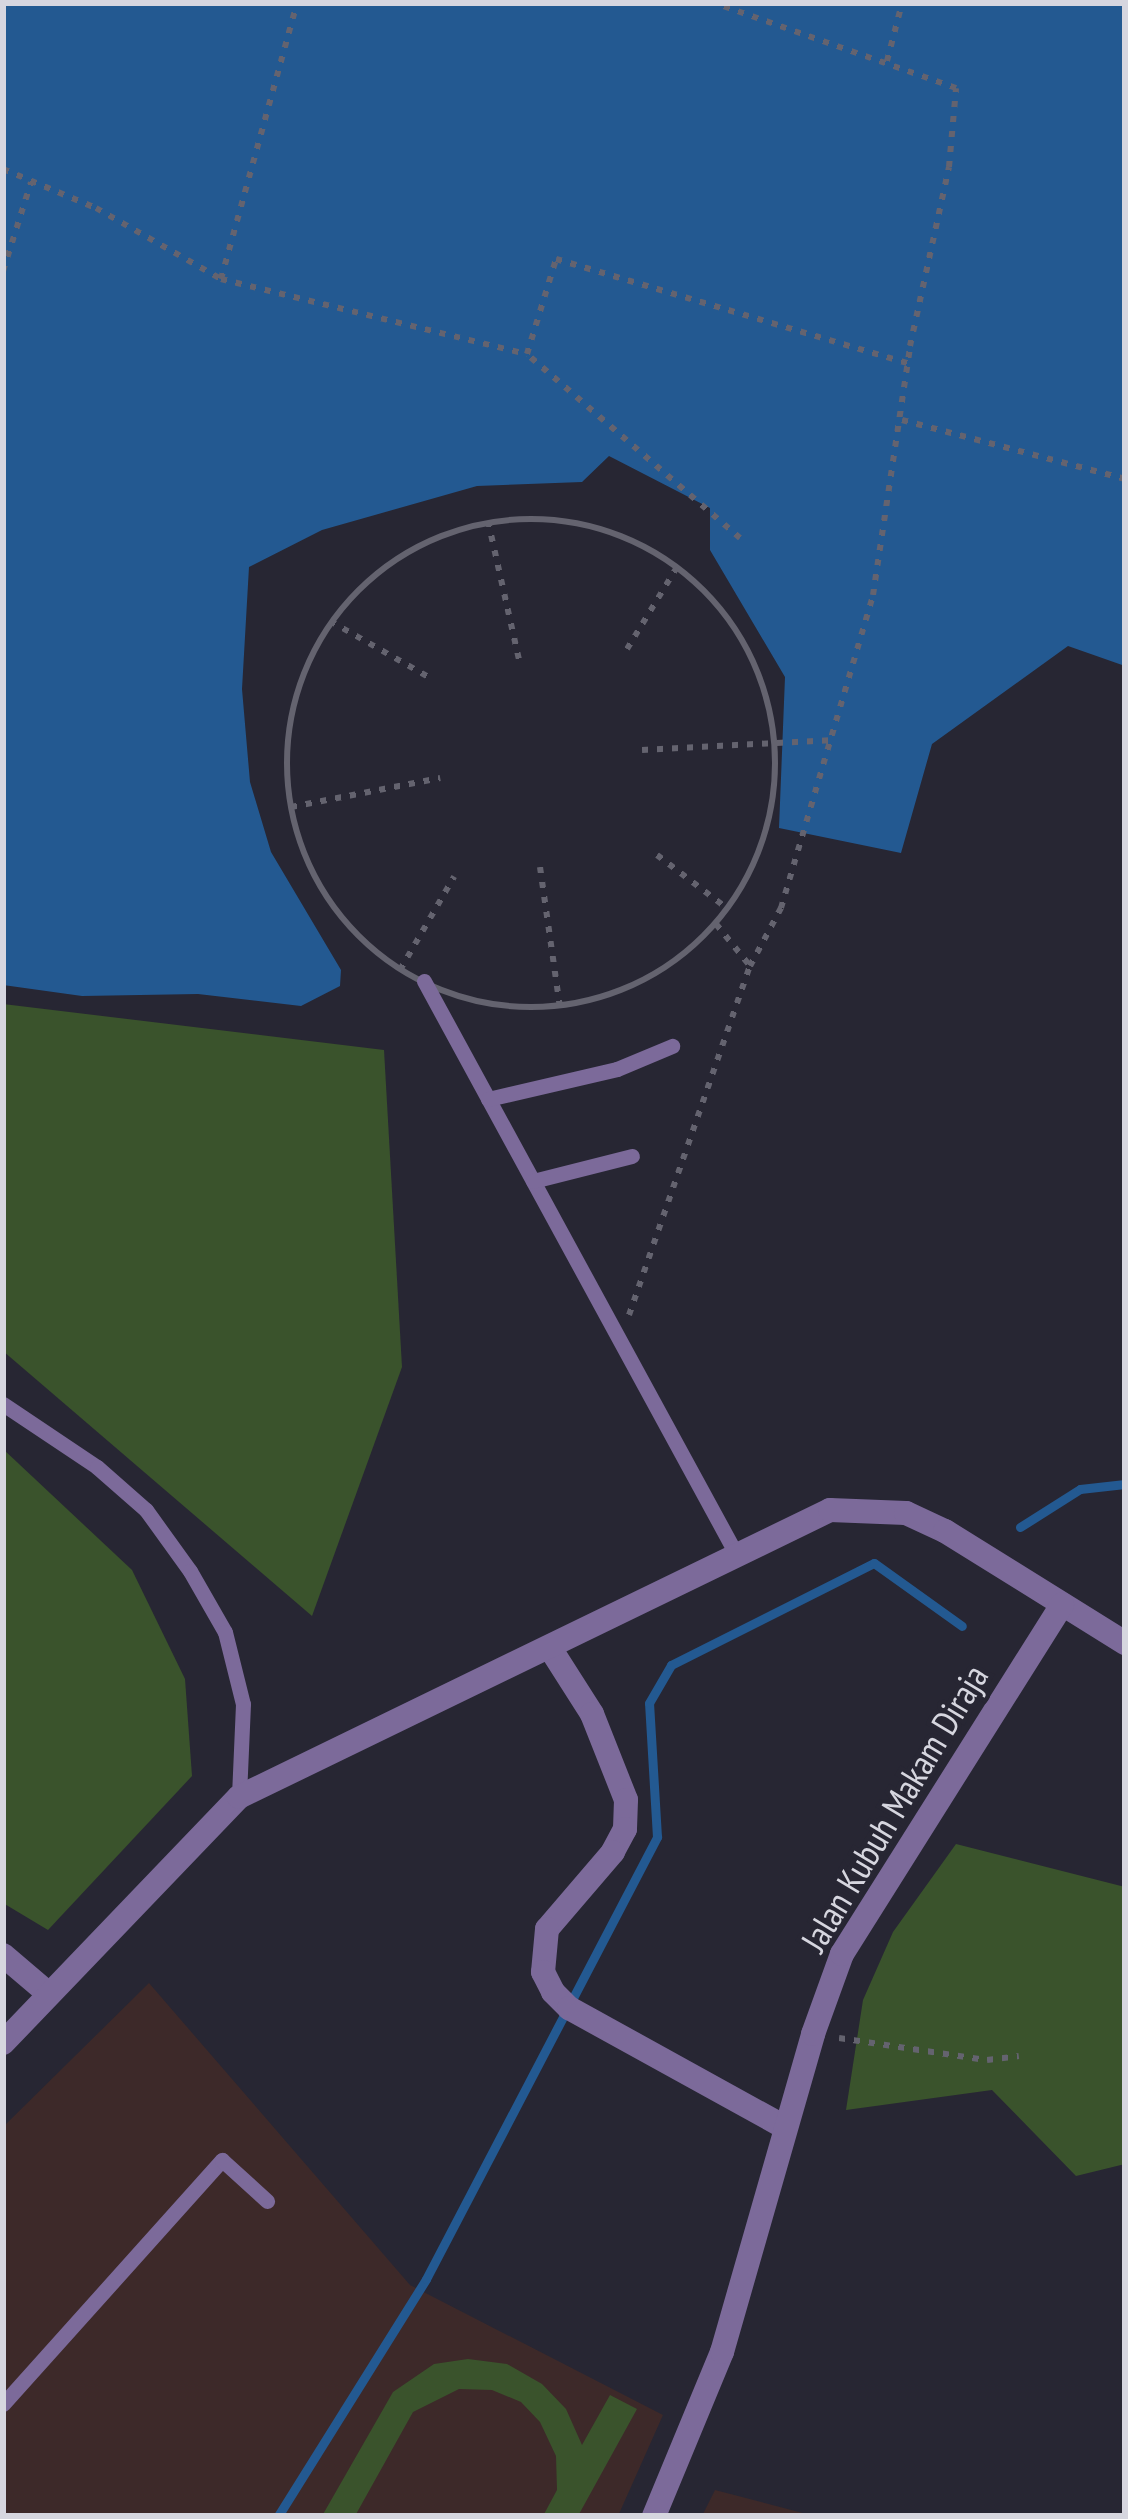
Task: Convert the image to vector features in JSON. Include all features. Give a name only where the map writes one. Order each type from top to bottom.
[{"type":"street","points":[[3,2043],[239,1797],[550,1648],[735,1552],[830,1510],[906,1514],[945,1531],[1125,1642]]},
{"type":"street","name":"Jalan Kubuh Makam Diraja","points":[[654,2516],[722,2352],[813,2034],[866,1909],[1061,1604]]},
{"type":"street","points":[[550,1648],[592,1714],[626,1800],[626,1829],[613,1852],[547,1929],[543,1972],[553,1992],[569,2008],[785,2126]]},
{"type":"street","points":[[3,1955],[49,1994]]},
{"type":"lane","points":[[424,981],[735,1552]]},
{"type":"lane","points":[[488,1099],[556,1087],[672,1046]]},
{"type":"lane","points":[[533,1180],[632,1156]]},
{"type":"lane","points":[[3,1404],[97,1467],[146,1510],[190,1571],[225,1632],[243,1704],[239,1797]]},
{"type":"lane","points":[[3,2404],[222,2160],[267,2201]]},
{"type":"path","points":[[220,279],[297,3]]},
{"type":"path","points":[[620,1341],[750,966],[781,908],[873,595],[911,364],[910,346],[949,167],[956,88],[714,3]]},
{"type":"path","points":[[887,61],[902,3]]},
{"type":"path","points":[[3,169],[96,208],[220,279],[527,354],[740,538]]},
{"type":"path","points":[[3,271],[31,181]]},
{"type":"path","points":[[527,354],[556,259],[911,364]]},
{"type":"path","points":[[901,420],[1125,479]]},
{"type":"path","points":[[553,518],[610,531],[677,567],[725,615],[758,674],[775,746],[772,803],[753,866],[716,925],[671,964],[615,994],[560,1006],[497,1006],[400,970],[349,926],[314,876],[291,807],[286,746],[292,706],[305,668],[330,621],[370,577],[424,542],[488,521],[553,518]]},
{"type":"path","points":[[488,521],[520,664]]},
{"type":"path","points":[[627,649],[677,567]]},
{"type":"path","points":[[330,621],[427,676]]},
{"type":"path","points":[[641,750],[830,740]]},
{"type":"path","points":[[291,807],[440,778]]},
{"type":"path","points":[[657,855],[728,909]]},
{"type":"path","points":[[540,867],[560,1006]]},
{"type":"path","points":[[400,970],[454,877]]},
{"type":"path","points":[[716,925],[750,966]]},
{"type":"path","points":[[813,2034],[987,2060],[1019,2056]]},
{"type":"shaded area","points":[[149,1983],[410,2285],[663,2415],[618,2516],[3,2516],[3,2127]]},
{"type":"shaded area","points":[[715,2490],[814,2516],[702,2516]]},
{"type":"green space","points":[[3,1004],[384,1050],[402,1367],[312,1616],[3,1351]]},
{"type":"green space","points":[[3,1449],[132,1570],[185,1679],[192,1776],[48,1930],[3,1903]]},
{"type":"green space","points":[[956,1844],[1125,1887],[1125,2164],[1076,2176],[992,2090],[846,2110],[863,2000],[893,1932]]},
{"type":"green space","points":[[468,2359],[507,2364],[542,2384],[566,2409],[582,2445],[610,2395],[637,2409],[578,2516],[543,2516],[557,2490],[556,2456],[540,2422],[521,2402],[492,2390],[459,2389],[413,2412],[355,2516],[322,2516],[393,2392],[434,2364]]},
{"type":"water","points":[[3,3],[1125,3],[1125,666],[1068,646],[932,744],[901,853],[779,828],[785,677],[710,550],[710,508],[609,456],[582,482],[477,486],[322,530],[249,567],[242,689],[250,782],[271,852],[341,970],[340,986],[301,1006],[198,994],[82,996],[3,985]]},
{"type":"waterway","points":[[1020,1527],[1080,1489],[1125,1484]]},
{"type":"waterway","points":[[278,2516],[426,2279],[657,1837],[649,1703],[671,1665],[874,1563],[962,1626]]}]
